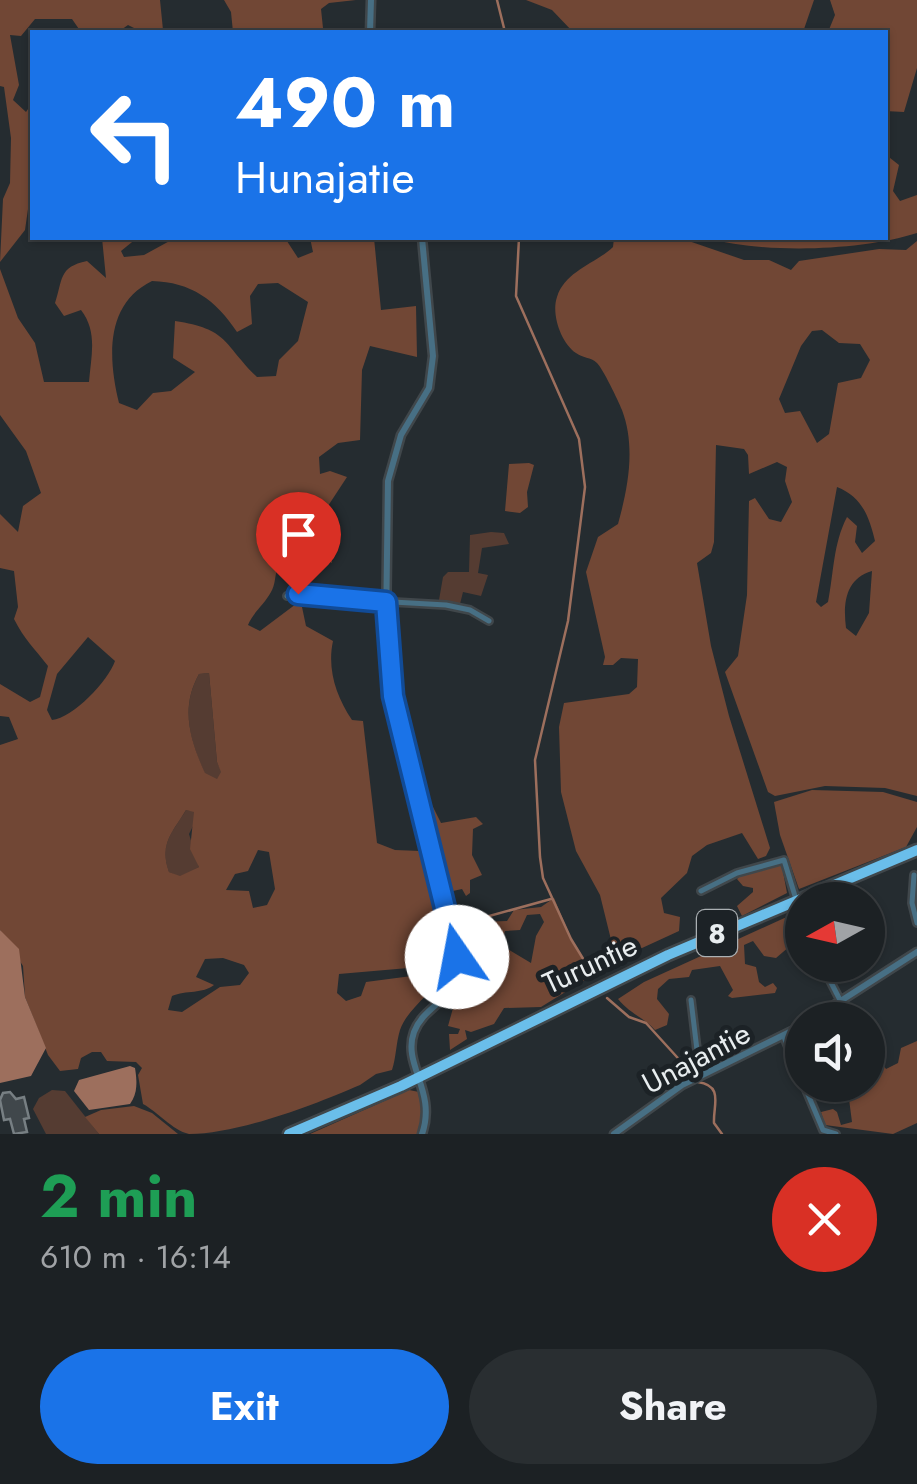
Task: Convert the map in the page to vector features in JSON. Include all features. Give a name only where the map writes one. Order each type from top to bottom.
[{"type":"highway","name":"Turuntie","points":[[838,882],[917,850]]},
{"type":"highway","name":"Turuntie","points":[[289,1134],[418,1077],[651,962],[785,904]]},
{"type":"street","points":[[370,30],[371,0]]},
{"type":"street","points":[[422,240],[433,356],[429,388],[401,435],[388,481],[386,602],[393,696],[458,968],[454,989],[414,1032],[412,1052],[428,1107],[422,1134]]},
{"type":"street","points":[[287,596],[470,610],[489,621]]},
{"type":"street","points":[[702,891],[736,873],[784,860],[791,882]]},
{"type":"street","points":[[914,875],[912,903],[917,923]]},
{"type":"street","points":[[837,1002],[917,952]]},
{"type":"street","points":[[831,982],[840,1000]]},
{"type":"street","points":[[691,1000],[700,1075]]},
{"type":"street","name":"Unajantie","points":[[614,1134],[663,1096],[784,1037]]},
{"type":"street","points":[[811,1102],[823,1130],[836,1134]]},
{"type":"shaded area","points":[[0,0],[160,0],[163,30],[138,30],[128,25],[121,30],[80,30],[72,19],[35,19],[21,36],[10,35],[19,85],[13,100],[26,112],[30,106],[30,195],[25,230],[0,262],[11,138],[4,87],[0,86]]},
{"type":"shaded area","points":[[224,0],[356,0],[329,3],[321,9],[323,28],[332,30],[233,30],[231,12]]},
{"type":"shaded area","points":[[526,0],[814,0],[804,30],[571,30],[552,10]]},
{"type":"shaded area","points":[[830,0],[917,0],[917,68],[904,112],[888,111],[888,30],[829,30],[835,15]]},
{"type":"shaded area","points":[[888,156],[899,165],[893,191],[900,201],[917,195],[917,233],[894,239],[868,244],[841,247],[812,248],[716,240],[888,240]]},
{"type":"shaded area","points":[[102,240],[135,240],[121,251],[124,257],[144,255],[171,240],[286,240],[298,258],[313,252],[310,240],[374,240],[381,310],[416,306],[417,357],[370,346],[362,370],[360,440],[338,443],[319,457],[320,474],[330,471],[347,477],[326,509],[332,563],[302,552],[287,556],[277,569],[271,592],[248,625],[260,631],[296,604],[302,607],[306,626],[333,641],[331,662],[337,692],[352,720],[363,721],[377,843],[395,850],[420,851],[446,960],[443,965],[339,974],[337,993],[346,1001],[361,996],[366,982],[442,972],[404,1022],[392,1070],[299,1109],[209,1133],[183,1132],[143,1104],[138,1075],[142,1068],[136,1062],[107,1061],[101,1052],[92,1052],[81,1058],[78,1069],[60,1071],[48,1055],[25,997],[23,966],[0,930],[0,745],[18,739],[9,717],[0,716],[0,684],[30,702],[40,697],[48,666],[14,619],[18,607],[14,571],[0,568],[0,514],[18,532],[23,506],[41,493],[26,451],[0,415],[0,269],[18,318],[35,343],[44,382],[89,382],[90,327],[81,310],[64,316],[55,303],[66,271],[87,261],[106,278]],"holes":[[[152,281],[179,285],[201,295],[237,332],[252,324],[250,296],[258,284],[278,283],[308,302],[298,341],[279,360],[276,376],[257,377],[216,334],[175,321],[173,358],[195,372],[171,391],[153,393],[137,410],[119,403],[112,351],[118,318],[125,303]],[[88,637],[115,661],[98,688],[79,706],[52,720],[47,710],[57,674]],[[209,673],[221,772],[217,779],[205,773],[189,724],[190,699],[199,674]],[[186,810],[194,812],[190,849],[199,867],[180,876],[169,872],[165,854],[168,839]],[[258,850],[269,852],[275,889],[267,905],[253,908],[249,891],[226,890],[235,874],[248,871]],[[223,958],[244,965],[249,973],[240,985],[220,987],[182,1012],[168,1010],[172,996],[214,985],[196,977],[205,959]]]},
{"type":"shaded area","points":[[614,240],[686,240],[744,260],[769,260],[791,270],[799,261],[879,249],[906,250],[917,241],[917,796],[885,788],[825,786],[775,796],[768,792],[725,672],[738,656],[747,595],[749,501],[755,498],[769,519],[781,522],[792,502],[785,481],[787,467],[777,462],[749,474],[744,449],[716,445],[714,542],[711,553],[697,563],[711,646],[770,848],[766,856],[758,859],[742,833],[707,845],[692,856],[687,873],[661,898],[664,913],[680,917],[679,931],[616,960],[600,895],[576,851],[561,792],[559,727],[564,703],[629,694],[637,687],[638,659],[621,658],[613,665],[603,665],[605,657],[586,572],[598,537],[618,524],[630,453],[626,424],[603,371],[566,342],[555,312],[561,288],[573,274],[606,253]],"holes":[[[822,330],[839,343],[860,344],[870,360],[861,378],[838,383],[829,434],[817,443],[800,411],[785,413],[779,399],[801,346],[812,331]],[[837,487],[853,496],[863,508],[875,541],[862,553],[855,542],[857,526],[847,517],[836,548],[828,602],[821,607],[816,602]],[[872,571],[869,613],[856,636],[846,628],[846,602],[856,580]]]},
{"type":"shaded area","points":[[509,464],[534,465],[527,492],[528,507],[520,513],[505,511]]},
{"type":"shaded area","points":[[504,533],[509,544],[482,548],[478,573],[488,575],[481,596],[463,592],[460,604],[439,600],[443,577],[448,572],[469,572],[470,535]]},
{"type":"shaded area","points":[[209,673],[217,762],[222,772],[217,780],[205,774],[189,724],[193,687],[199,674]]},
{"type":"shaded area","points":[[812,790],[883,792],[917,802],[917,827],[906,847],[817,882],[797,882],[780,835],[774,802]]},
{"type":"shaded area","points":[[426,801],[430,801],[441,823],[476,817],[483,824],[473,829],[472,855],[482,875],[470,880],[470,893],[466,896],[462,889],[453,891],[452,910]]},
{"type":"shaded area","points":[[186,810],[194,811],[195,822],[189,834],[199,867],[180,877],[169,872],[165,854],[168,839]]},
{"type":"shaded area","points":[[782,866],[785,894],[742,916],[737,906],[753,888],[743,886],[737,879],[742,873]]},
{"type":"shaded area","points":[[554,898],[593,975],[541,1007],[504,1008],[494,1024],[471,1032],[465,1030],[467,1039],[450,1050],[449,1034],[458,1034],[460,1029],[448,1026],[462,976],[460,952],[482,942],[479,922],[507,921],[514,910],[541,907]],"holes":[[[540,914],[544,922],[536,936],[531,963],[501,945],[505,931],[520,930],[527,915]]]},
{"type":"shaded area","points":[[785,918],[785,950],[776,958],[764,956],[753,941],[744,945],[745,964],[756,967],[759,982],[765,987],[773,983],[775,993],[732,998],[728,996],[733,990],[720,966],[692,970],[689,977],[669,979],[658,989],[657,999],[669,1014],[667,1025],[655,1030],[618,999],[644,982]]},
{"type":"shaded area","points":[[0,930],[19,949],[25,997],[46,1048],[31,1076],[0,1083]]},
{"type":"shaded area","points":[[917,1041],[917,1123],[893,1134],[825,1125],[821,1112],[833,1109],[841,1125],[852,1122],[849,1102],[885,1102],[885,1068],[898,1063],[901,1048]]},
{"type":"shaded area","points":[[130,1066],[135,1068],[136,1082],[130,1104],[89,1110],[74,1091],[79,1080]]},
{"type":"shaded area","points":[[52,1090],[65,1091],[99,1134],[46,1134],[33,1109],[39,1098]]},
{"type":"shaded area","points":[[409,1090],[419,1092],[423,1102],[418,1134],[310,1134]]},
{"type":"shaded area","points":[[134,1106],[152,1113],[178,1134],[99,1134],[85,1117],[101,1110]]},
{"type":"building","points":[[10,1092],[16,1099],[24,1097],[29,1118],[24,1119],[27,1132],[14,1134],[10,1119],[4,1120],[0,1100],[3,1093]]},
{"type":"waterway","points":[[497,0],[504,30]]},
{"type":"waterway","points":[[519,240],[516,296],[579,439],[585,487],[568,621],[535,760],[543,878],[571,939],[593,975]]},
{"type":"waterway","points":[[472,1000],[489,984],[479,922],[482,918],[551,899]]},
{"type":"waterway","points":[[607,998],[629,1017],[646,1023],[686,1067]]},
{"type":"waterway","points":[[698,1082],[714,1092],[714,1123],[722,1134]]},
{"type":"route","points":[[298,594],[386,602],[393,696],[457,957]]}]
